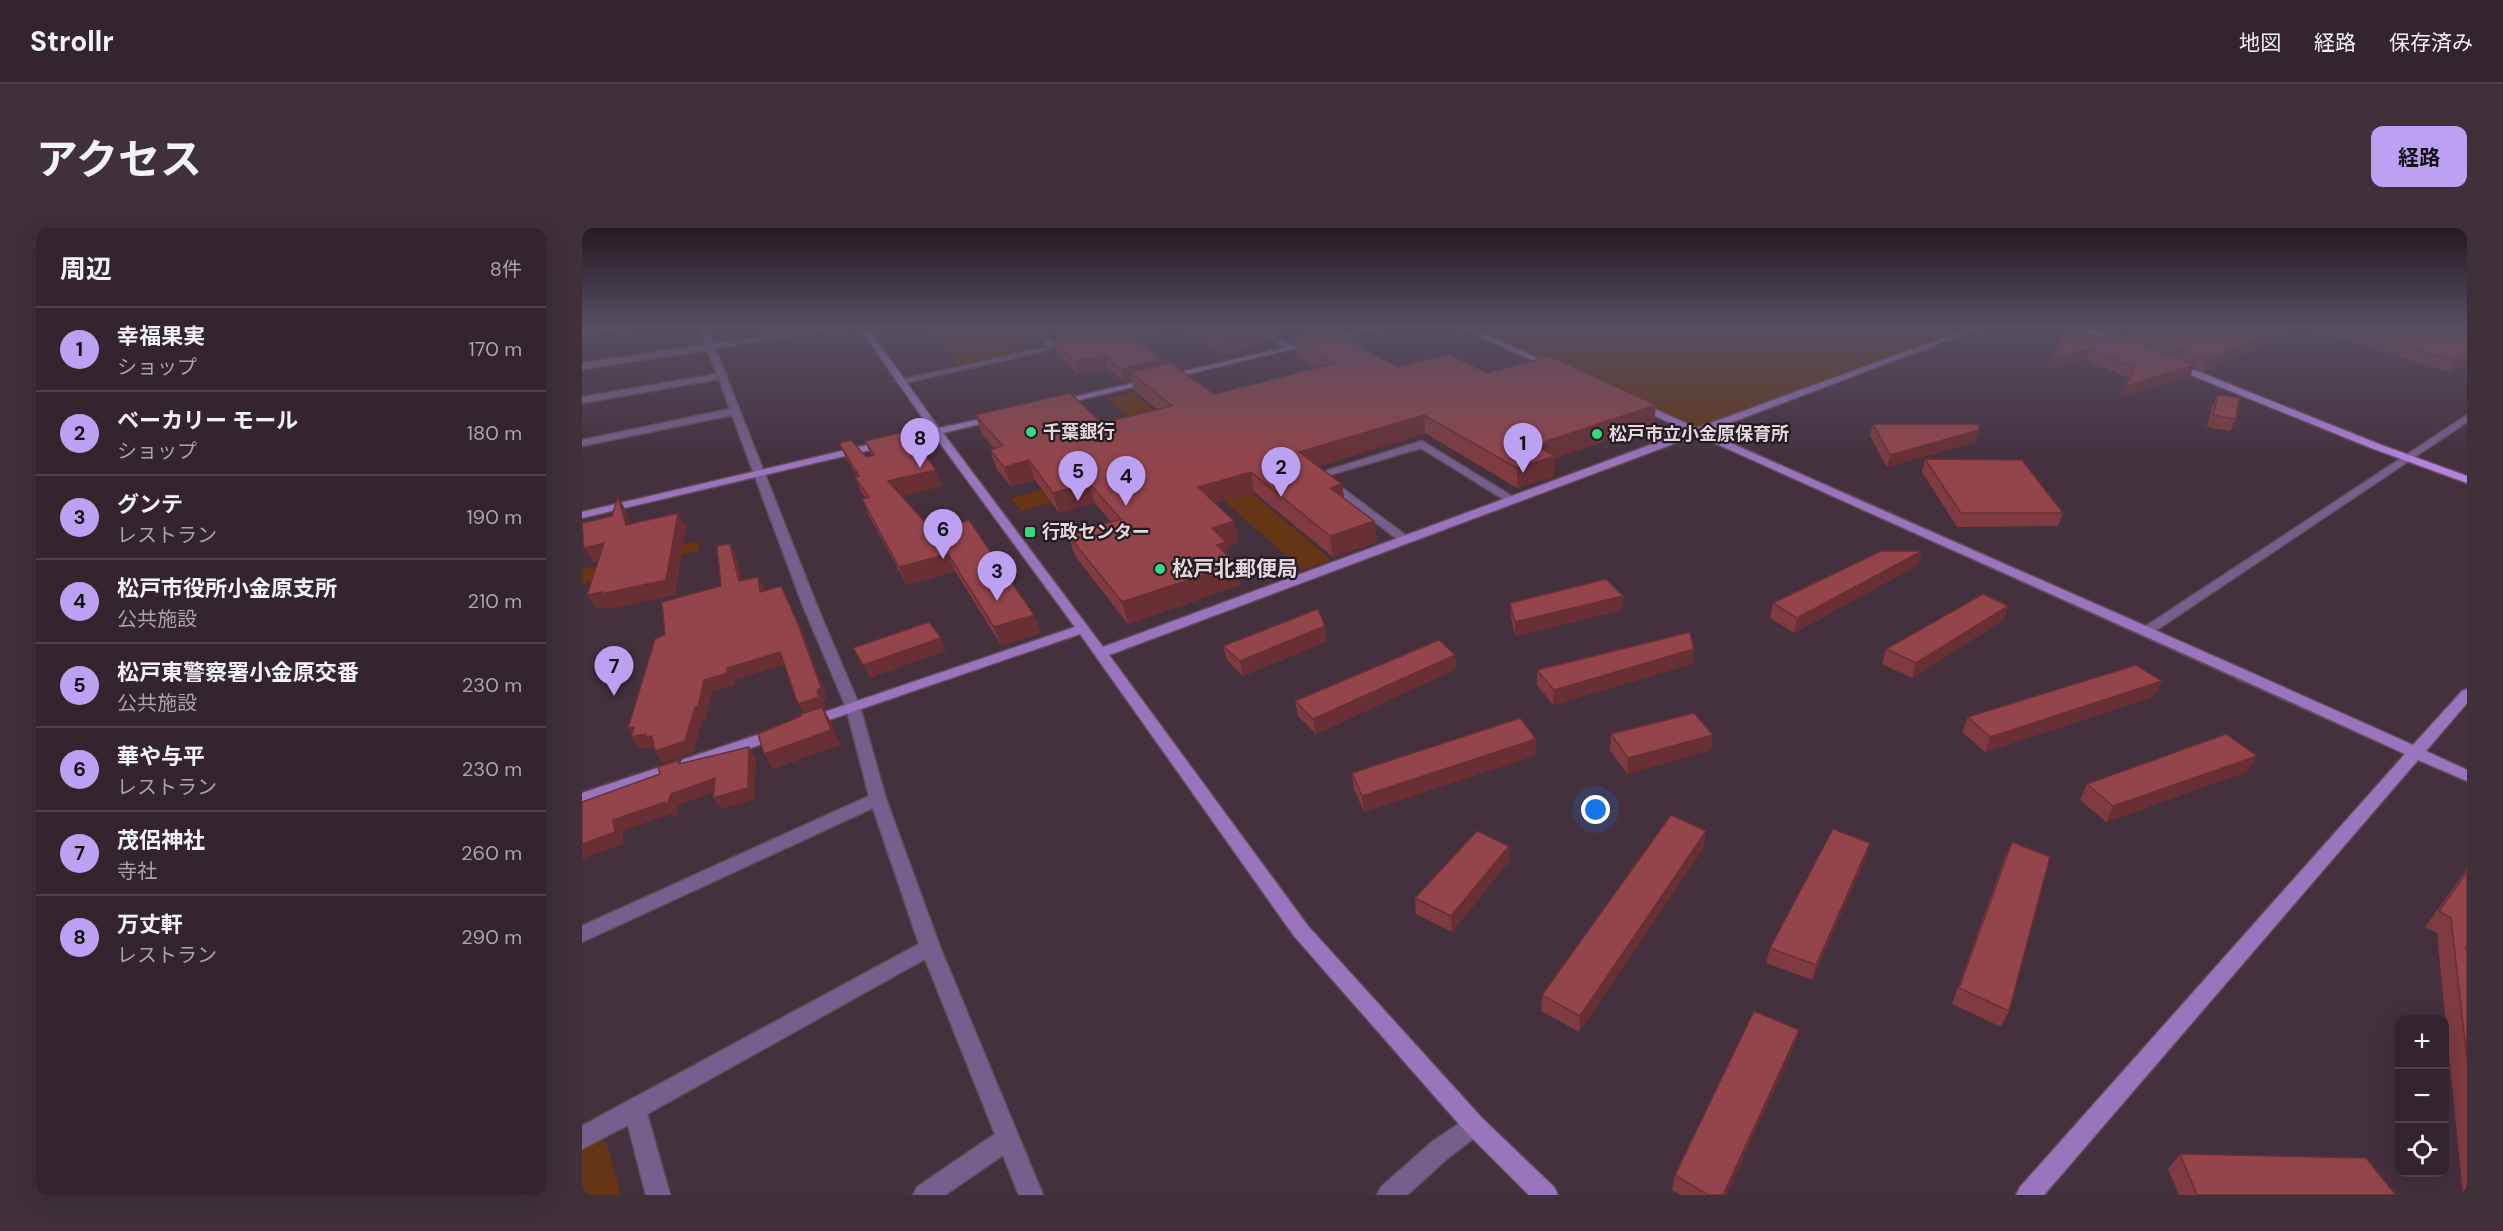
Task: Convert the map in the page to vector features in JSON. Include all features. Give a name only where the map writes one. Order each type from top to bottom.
[{"type":"main road","points":[[2193,372],[2408,459],[2467,480]]},
{"type":"street","points":[[721,372],[810,606],[853,707],[878,799],[930,947],[1031,1195]]},
{"type":"street","points":[[894,372],[1083,628],[1301,932],[1474,1125],[1546,1195]]},
{"type":"street","points":[[900,381],[942,372]]},
{"type":"street","points":[[1047,405],[1188,372]]},
{"type":"street","points":[[1565,372],[1569,374]]},
{"type":"street","points":[[1100,653],[1858,372]]},
{"type":"street","points":[[582,400],[722,376]]},
{"type":"street","points":[[1622,398],[1981,559],[2147,630],[2467,776]]},
{"type":"street","points":[[582,443],[735,411]]},
{"type":"street","points":[[582,515],[1012,413]]},
{"type":"street","points":[[2147,630],[2467,418]]},
{"type":"street","points":[[1404,540],[1318,475],[1422,444],[1512,500]]},
{"type":"street","points":[[582,799],[1083,628]]},
{"type":"street","points":[[2028,1195],[2417,754],[2467,694]]},
{"type":"street","points":[[582,934],[878,799]]},
{"type":"street","points":[[582,1138],[930,947]]},
{"type":"street","points":[[635,1109],[658,1195]]},
{"type":"street","points":[[1389,1195],[1441,1149],[1474,1125]]},
{"type":"street","points":[[925,1195],[1008,1138]]},
{"type":"shaded area","points":[[1565,372],[1857,372],[1697,431]]},
{"type":"shaded area","points":[[1133,392],[1331,560],[1303,570],[1184,466],[1021,511],[1011,498],[1169,455],[1108,398]]},
{"type":"shaded area","points":[[696,541],[701,550],[582,584],[582,570]]},
{"type":"shaded area","points":[[598,1129],[608,1148],[621,1195],[582,1195],[582,1138]]},
{"type":"building","points":[[1130,372],[1184,372],[1214,394],[1299,372],[1585,372],[1656,405],[1535,445],[1555,456],[1517,468],[1424,415],[1299,452],[1342,484],[1330,488],[1374,521],[1330,536],[1251,472],[1198,487],[1234,521],[1212,528],[1226,542],[1217,545],[1236,564],[1122,602],[1068,535],[1121,519],[1089,483],[1053,493],[1029,460],[1004,467],[990,450],[1003,446],[975,415],[1070,393],[1102,423],[1172,406]]},
{"type":"building","points":[[2132,372],[2172,372],[2126,386]]},
{"type":"building","points":[[2218,395],[2239,398],[2236,419],[2213,415]]},
{"type":"building","points":[[1873,424],[1978,424],[1979,430],[1890,455]]},
{"type":"building","points":[[899,433],[910,433],[936,470],[888,481],[932,530],[969,520],[1034,615],[994,627],[948,554],[899,567],[862,499],[869,497],[855,477],[859,476],[839,443],[851,440],[866,457],[874,455],[865,441]]},
{"type":"building","points":[[1925,459],[2022,460],[2063,513],[1961,513]]},
{"type":"building","points":[[618,497],[626,525],[678,513],[666,580],[587,595],[604,543],[584,548],[582,523],[612,516]]},
{"type":"building","points":[[730,544],[739,581],[758,577],[760,592],[781,586],[798,624],[821,687],[817,691],[819,697],[798,704],[780,652],[727,668],[727,673],[704,680],[698,707],[695,707],[685,741],[655,751],[652,736],[645,737],[646,734],[631,737],[634,727],[628,728],[655,639],[665,635],[662,602],[721,586],[717,546]]},
{"type":"building","points":[[1881,551],[1922,551],[1797,618],[1773,603]]},
{"type":"building","points":[[1606,579],[1623,596],[1515,622],[1510,603]]},
{"type":"building","points":[[1983,594],[2008,606],[1916,663],[1886,649]]},
{"type":"building","points":[[1318,609],[1325,626],[1240,661],[1223,646]]},
{"type":"building","points":[[929,622],[941,638],[863,665],[853,648]]},
{"type":"building","points":[[1690,632],[1694,649],[1554,690],[1537,670]]},
{"type":"building","points":[[1439,640],[1455,655],[1313,719],[1295,701]]},
{"type":"building","points":[[2136,665],[2162,681],[1990,737],[1968,717]]},
{"type":"building","points":[[822,707],[831,730],[764,754],[758,734]]},
{"type":"building","points":[[1694,713],[1713,735],[1628,758],[1611,734]]},
{"type":"building","points":[[1520,718],[1536,739],[1362,796],[1352,773]]},
{"type":"building","points":[[2226,734],[2257,756],[2113,806],[2087,784]]},
{"type":"building","points":[[749,747],[748,788],[713,798],[715,778],[671,794],[666,808],[665,802],[613,820],[615,832],[582,844],[582,802],[660,774],[658,767],[681,760],[679,764]]},
{"type":"building","points":[[1671,815],[1706,831],[1580,1016],[1542,995]]},
{"type":"building","points":[[1833,829],[1870,843],[1816,965],[1770,948]]},
{"type":"building","points":[[1477,831],[1509,846],[1451,916],[1415,898]]},
{"type":"building","points":[[2012,842],[2050,857],[2009,1011],[1959,988]]},
{"type":"building","points":[[2467,872],[2467,945],[2465,948],[2467,949],[2467,1059],[2451,918],[2439,911]]},
{"type":"building","points":[[1754,1011],[1799,1030],[1723,1195],[1708,1195],[1675,1175]]},
{"type":"building","points":[[2180,1154],[2366,1158],[2396,1195],[2197,1195]]},
{"type":"place","name":"千葉銀行","points":[[1031,432]]},
{"type":"place","name":"松戸市立小金原保育所","points":[[1597,434]]},
{"type":"place","name":"万丈軒","points":[[920,468]]},
{"type":"place","name":"幸福果実","points":[[1523,473]]},
{"type":"place","name":"ベーカリー モール","points":[[1281,497]]},
{"type":"place","name":"松戸東警察署小金原交番","points":[[1078,501]]},
{"type":"place","name":"松戸市役所小金原支所","points":[[1126,506]]},
{"type":"place","name":"行政センター","points":[[1030,532]]},
{"type":"place","name":"華や与平","points":[[943,559]]},
{"type":"place","name":"松戸北郵便局","points":[[1160,569]]},
{"type":"place","name":"グンテ","points":[[997,601]]},
{"type":"place","name":"茂侶神社","points":[[614,696]]}]
